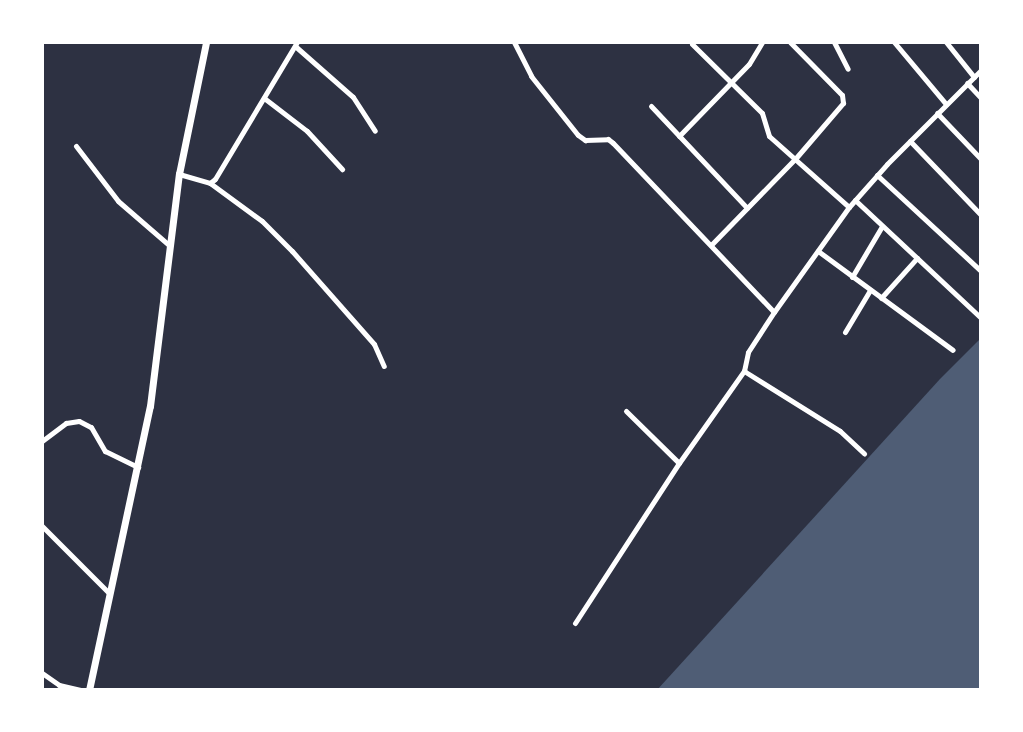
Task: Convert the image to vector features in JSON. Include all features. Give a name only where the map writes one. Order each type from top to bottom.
[{"type":"street","points":[[89,690],[97,664],[108,593],[138,467],[160,334],[179,174],[206,42]]},
{"type":"street","points":[[514,42],[531,76],[578,135],[585,141],[601,139],[613,143],[774,312]]},
{"type":"street","points":[[679,136],[731,83],[762,42]]},
{"type":"street","points":[[711,245],[795,159],[837,112],[843,100],[790,42]]},
{"type":"street","points":[[834,42],[848,69]]},
{"type":"street","points":[[894,42],[946,103]]},
{"type":"street","points":[[946,42],[974,77]]},
{"type":"street","points":[[210,183],[224,166],[296,44],[353,97],[375,131]]},
{"type":"street","points":[[692,44],[762,113],[769,135],[849,208]]},
{"type":"street","points":[[575,623],[679,463],[744,371],[748,352],[774,312],[849,208],[909,141],[981,70]]},
{"type":"street","points":[[967,83],[981,98]]},
{"type":"street","points":[[264,98],[307,131],[342,169]]},
{"type":"street","points":[[651,106],[747,208]]},
{"type":"street","points":[[937,113],[981,159]]},
{"type":"street","points":[[909,141],[981,215]]},
{"type":"street","points":[[76,146],[118,201],[169,245]]},
{"type":"street","points":[[179,174],[210,183],[262,221],[374,344],[384,366]]},
{"type":"street","points":[[877,175],[981,271]]},
{"type":"street","points":[[855,200],[981,318]]},
{"type":"street","points":[[852,277],[882,226]]},
{"type":"street","points":[[818,251],[953,350]]},
{"type":"street","points":[[881,298],[917,258]]},
{"type":"street","points":[[845,332],[870,290]]},
{"type":"street","points":[[744,371],[840,431],[864,453]]},
{"type":"street","points":[[626,411],[679,463]]},
{"type":"street","points":[[42,442],[66,423],[79,421],[91,427],[105,450],[138,467]]},
{"type":"street","points":[[42,526],[108,593]]},
{"type":"street","points":[[42,673],[58,685],[80,690]]},
{"type":"water","points":[[981,338],[981,690],[657,690],[940,379]]}]
